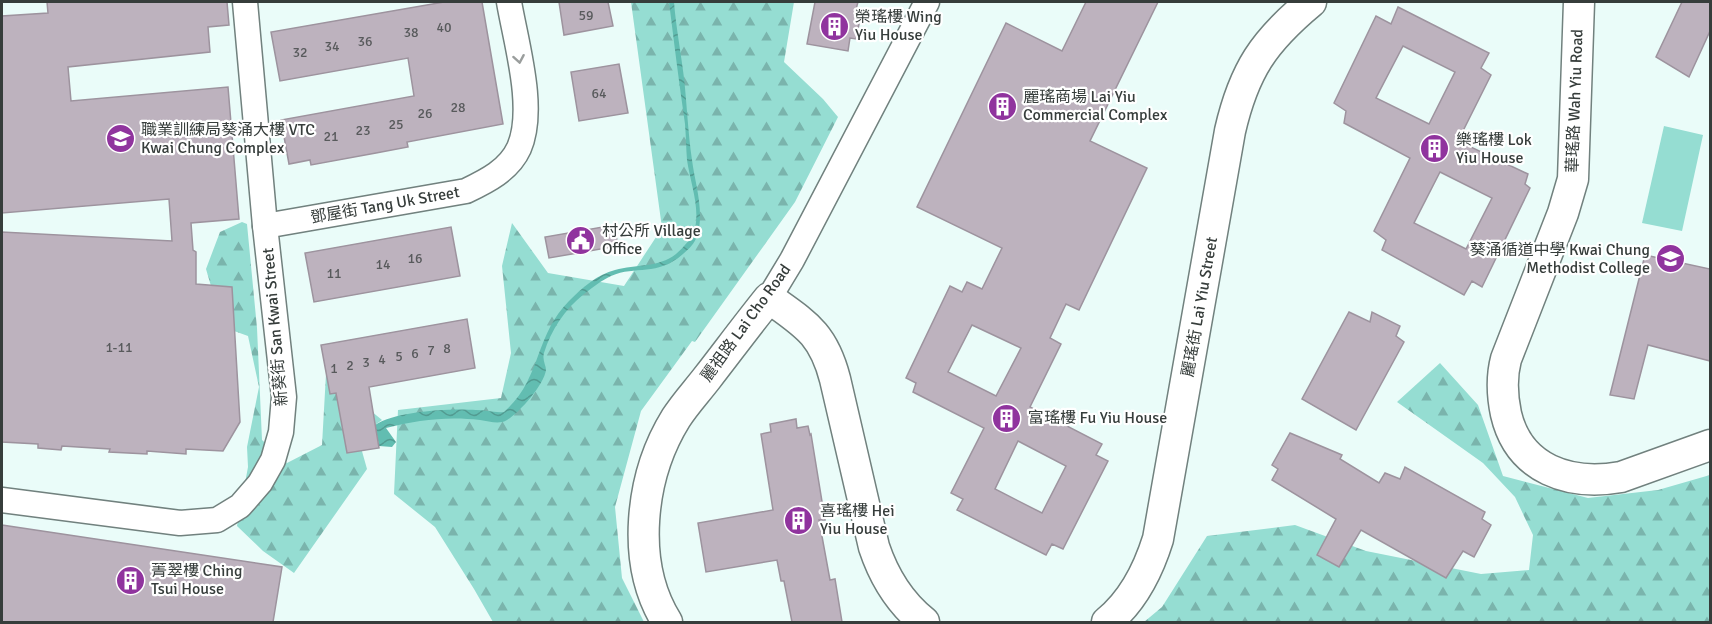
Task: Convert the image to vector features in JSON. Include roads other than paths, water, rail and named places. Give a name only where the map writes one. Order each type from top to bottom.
[{"type":"street","name":"新葵街 San Kwai Street","points":[[2,500],[180,523],[217,520],[240,506],[260,483],[273,460],[281,432],[284,397],[265,226],[245,2]]},
{"type":"street","name":"鄧屋街 Tang Uk Street","points":[[265,226],[466,190],[490,180],[508,164],[519,148],[526,123],[526,95],[509,2]]},
{"type":"street","name":"麗祖路 Lai Cho Road","points":[[667,622],[657,606],[646,574],[644,535],[648,497],[657,458],[676,418],[786,271],[927,2]]},
{"type":"street","name":"麗瑤街 Lai Yiu Street","points":[[1107,622],[1136,590],[1153,557],[1158,539],[1230,131],[1240,93],[1264,48],[1289,20],[1311,2]]},
{"type":"street","name":"華瑤路 Wah Yiu Road","points":[[1579,2],[1573,178],[1563,213],[1506,359],[1503,383],[1508,419],[1517,442],[1532,459],[1551,471],[1577,479],[1607,480],[1622,477],[1710,445]]},
{"type":"street","points":[[768,298],[803,322],[822,343],[831,362],[880,565],[905,605],[924,622]]},
{"type":"water","points":[[669,2],[674,2],[700,208],[697,236],[690,248],[664,266],[611,276],[577,300],[559,320],[551,336],[544,353],[546,370],[541,383],[524,405],[507,420],[497,422],[444,419],[409,423],[386,428],[396,442],[392,447],[379,446],[375,425],[396,416],[453,410],[504,412],[525,386],[543,342],[558,314],[575,295],[591,282],[609,272],[662,262],[679,251],[690,239],[695,228],[696,211],[687,160],[685,124]]},
{"type":"place","name":"榮瑤樓 Wing Yiu House","points":[[834,26]]},
{"type":"place","name":"麗瑤商場 Lai Yiu Commercial Complex","points":[[1002,106]]},
{"type":"place","name":"職業訓練局葵涌大樓 VTC Kwai Chung Complex","points":[[120,139]]},
{"type":"place","name":"樂瑤樓 Lok Yiu House","points":[[1435,149]]},
{"type":"place","name":"村公所 Village Office","points":[[581,240]]},
{"type":"place","name":"葵涌循道中學 Kwai Chung Methodist College","points":[[1671,259]]},
{"type":"place","name":"富瑤樓 Fu Yiu House","points":[[1007,418]]},
{"type":"place","name":"喜瑤樓 Hei Yiu House","points":[[799,520]]},
{"type":"place","name":"菁翠樓 Ching Tsui House","points":[[130,580]]}]
